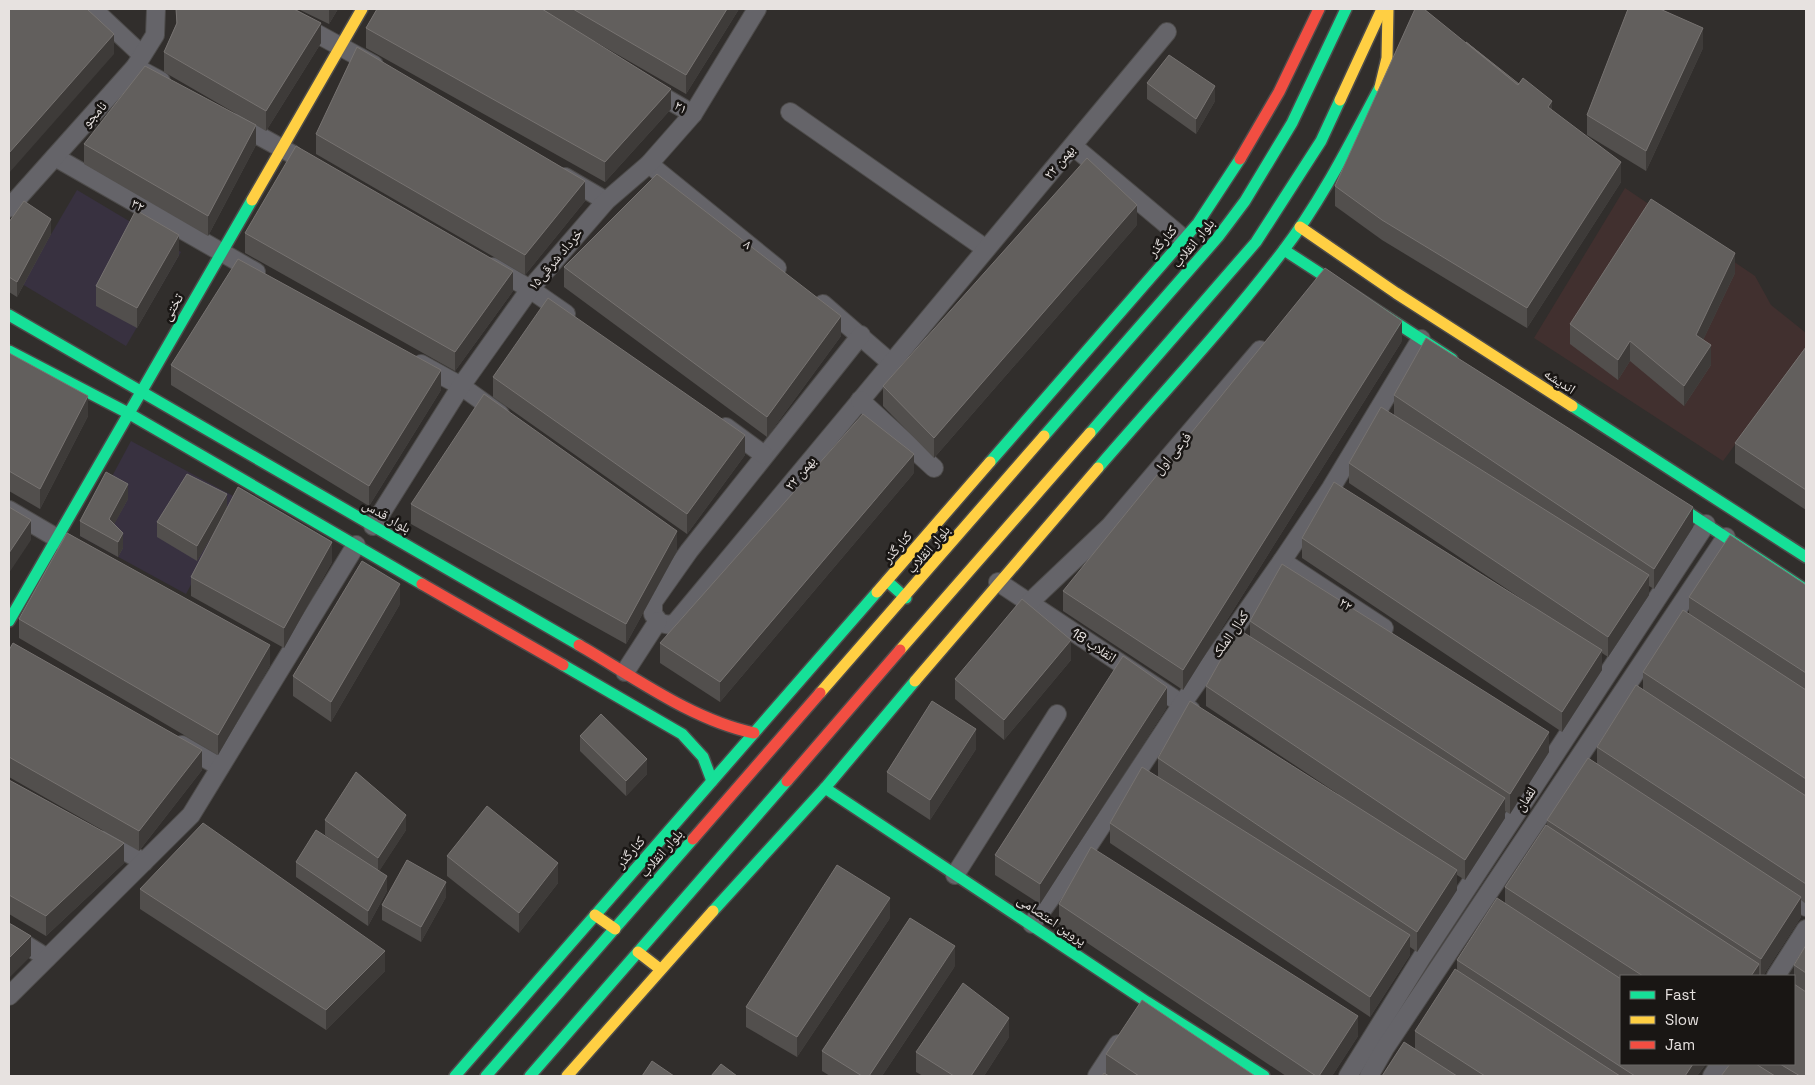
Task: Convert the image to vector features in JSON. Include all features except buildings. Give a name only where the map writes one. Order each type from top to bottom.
[{"type":"main road","name":"تختی","points":[[9,621],[362,9]]},
{"type":"main road","name":"کنارگذر","points":[[455,1076],[1184,239],[1232,174],[1296,62],[1319,9]]},
{"type":"main road","name":"بلوار انقلاب","points":[[486,1076],[906,598],[1083,406],[1254,188],[1287,134],[1346,9]]},
{"type":"main road","points":[[530,1076],[1250,249],[1290,192],[1322,141],[1382,9]]},
{"type":"main road","points":[[567,1076],[660,969],[825,788],[998,582],[1244,300],[1284,250],[1300,228],[1343,157],[1381,86],[1387,58],[1388,9]]},
{"type":"main road","name":"اندیشه","points":[[1300,228],[1571,411],[1806,557]]},
{"type":"main road","points":[[1303,263],[1305,246],[1311,241],[1318,240]]},
{"type":"main road","points":[[1284,250],[1462,366]]},
{"type":"main road","name":"بلوار قدس","points":[[9,315],[625,672],[726,727],[754,733]]},
{"type":"main road","points":[[9,351],[128,413],[682,734],[703,757],[712,781]]},
{"type":"main road","points":[[1083,406],[1101,422]]},
{"type":"main road","points":[[1658,492],[1806,590]]},
{"type":"main road","points":[[887,581],[906,598]]},
{"type":"main road","points":[[611,694],[625,672]]},
{"type":"main road","name":"پروین اعتصامی","points":[[825,788],[1147,1002],[1264,1076]]},
{"type":"main road","points":[[595,915],[615,929]]},
{"type":"main road","points":[[638,952],[660,969]]},
{"type":"street","points":[[93,9],[139,61],[178,91]]},
{"type":"street","name":"نامجو","points":[[9,208],[139,61],[155,35],[156,9]]},
{"type":"street","points":[[272,9],[392,76]]},
{"type":"street","name":"۱۵خرداد شرقی","points":[[373,526],[461,386],[530,288],[606,201],[650,164],[693,114],[757,9]]},
{"type":"street","name":"۲۲ بهمن","points":[[658,621],[670,625],[676,622],[1167,32]]},
{"type":"street","name":"۲۱","points":[[633,79],[693,114]]},
{"type":"street","points":[[790,112],[986,249]]},
{"type":"street","points":[[222,115],[308,163]]},
{"type":"street","points":[[1073,146],[1184,239]]},
{"type":"street","name":"۳۲","points":[[55,157],[272,282]]},
{"type":"street","name":"۸","points":[[650,164],[793,280]]},
{"type":"street","points":[[554,171],[606,201]]},
{"type":"street","points":[[479,260],[530,288],[579,323]]},
{"type":"street","points":[[808,293],[891,363]]},
{"type":"street","name":"فرعی اول","points":[[1030,602],[1110,526],[1274,335]]},
{"type":"street","points":[[625,672],[658,621],[653,614],[653,602],[689,551],[764,454],[861,336]]},
{"type":"street","name":"کمال الملک","points":[[1032,924],[1085,851],[1182,704],[1331,488],[1420,340]]},
{"type":"street","points":[[410,358],[461,386],[516,426]]},
{"type":"street","points":[[860,400],[934,468]]},
{"type":"street","points":[[1374,415],[1390,426]]},
{"type":"street","points":[[716,420],[764,454]]},
{"type":"street","points":[[1331,488],[1347,499]]},
{"type":"street","points":[[9,510],[82,553]]},
{"type":"street","name":"لقمان","points":[[1369,1076],[1379,1042],[1422,957],[1706,524]]},
{"type":"street","name":"لقمان","points":[[1348,1076],[1379,1042],[1438,968],[1726,537]]},
{"type":"street","points":[[673,540],[689,551]]},
{"type":"street","points":[[9,996],[191,815],[356,546]]},
{"type":"street","name":"۲۲","points":[[1282,561],[1397,637]]},
{"type":"street","name":"انقلاب 18","points":[[998,582],[1207,720]]},
{"type":"street","points":[[1639,590],[1656,600]]},
{"type":"street","points":[[1671,619],[1688,630]]},
{"type":"street","points":[[1230,635],[1246,645]]},
{"type":"street","points":[[1111,656],[1122,640]]},
{"type":"street","points":[[266,654],[284,663]]},
{"type":"street","points":[[1592,662],[1608,673]]},
{"type":"street","points":[[1626,687],[1642,698]]},
{"type":"street","points":[[955,875],[1057,714]]},
{"type":"street","points":[[1544,734],[1561,745]]},
{"type":"street","points":[[170,739],[220,767]]},
{"type":"street","points":[[1579,757],[1595,768]]},
{"type":"street","points":[[1136,773],[1153,784]]},
{"type":"street","points":[[1497,806],[1514,817]]},
{"type":"street","points":[[1534,824],[1551,835]]},
{"type":"street","points":[[93,833],[144,862]]},
{"type":"street","points":[[1085,851],[1101,861]]},
{"type":"street","points":[[1451,876],[1468,886]]},
{"type":"street","points":[[1766,880],[1806,907]]},
{"type":"street","points":[[1485,898],[1501,909]]},
{"type":"street","points":[[1777,975],[1806,929]]},
{"type":"street","points":[[9,934],[47,958]]},
{"type":"street","points":[[1406,947],[1422,957]]},
{"type":"street","points":[[1438,968],[1454,979]]},
{"type":"street","points":[[1097,1076],[1147,1002]]},
{"type":"street","points":[[1357,1025],[1400,1058]]},
{"type":"street","points":[[1712,1076],[1719,1065]]},
{"type":"shaded area","points":[[1625,188],[1755,276],[1771,305],[1806,333],[1806,349],[1723,461],[1534,338]]},
{"type":"shaded area","points":[[77,190],[181,252],[126,346],[22,284]]},
{"type":"shaded area","points":[[131,441],[237,498],[186,594],[80,536]]},
{"type":"traffic: fast","points":[[1044,436],[1218,237],[1245,201],[1292,123],[1346,9]]},
{"type":"traffic: fast","points":[[1098,468],[1216,334],[1283,251],[1323,191],[1380,87]]},
{"type":"traffic: fast","points":[[1090,433],[1256,242],[1321,141],[1340,100]]},
{"type":"traffic: fast","points":[[990,462],[1198,223],[1240,159]]},
{"type":"traffic: fast","points":[[9,621],[252,200]]},
{"type":"traffic: fast","points":[[1284,250],[1452,359]]},
{"type":"traffic: fast","points":[[9,315],[579,645]]},
{"type":"traffic: fast","points":[[9,351],[128,413],[422,584]]},
{"type":"traffic: fast","points":[[1572,406],[1806,557]]},
{"type":"traffic: fast","points":[[1666,498],[1806,590]]},
{"type":"traffic: fast","points":[[887,581],[906,598]]},
{"type":"traffic: fast","points":[[455,1076],[877,592]]},
{"type":"traffic: fast","points":[[563,665],[682,734],[703,757],[712,781]]},
{"type":"traffic: fast","points":[[713,911],[825,788],[915,681]]},
{"type":"traffic: fast","points":[[530,1076],[787,781]]},
{"type":"traffic: fast","points":[[825,788],[1147,1002],[1264,1076]]},
{"type":"traffic: fast","points":[[486,1076],[693,839]]},
{"type":"traffic: slow","points":[[252,200],[362,9]]},
{"type":"traffic: slow","points":[[1340,100],[1382,9]]},
{"type":"traffic: slow","points":[[1380,87],[1387,58],[1388,9]]},
{"type":"traffic: slow","points":[[1300,227],[1396,293],[1572,406]]},
{"type":"traffic: slow","points":[[900,650],[1090,433]]},
{"type":"traffic: slow","points":[[820,693],[1044,436]]},
{"type":"traffic: slow","points":[[877,592],[990,462]]},
{"type":"traffic: slow","points":[[915,681],[1098,468]]},
{"type":"traffic: slow","points":[[567,1076],[713,911]]},
{"type":"traffic: slow","points":[[595,915],[615,929]]},
{"type":"traffic: slow","points":[[638,952],[660,969]]},
{"type":"traffic: jam","points":[[1240,159],[1279,92],[1319,9]]},
{"type":"traffic: jam","points":[[422,584],[563,665]]},
{"type":"traffic: jam","points":[[579,645],[686,708],[731,727],[754,733]]},
{"type":"traffic: jam","points":[[787,781],[900,650]]},
{"type":"traffic: jam","points":[[693,839],[820,693]]}]
